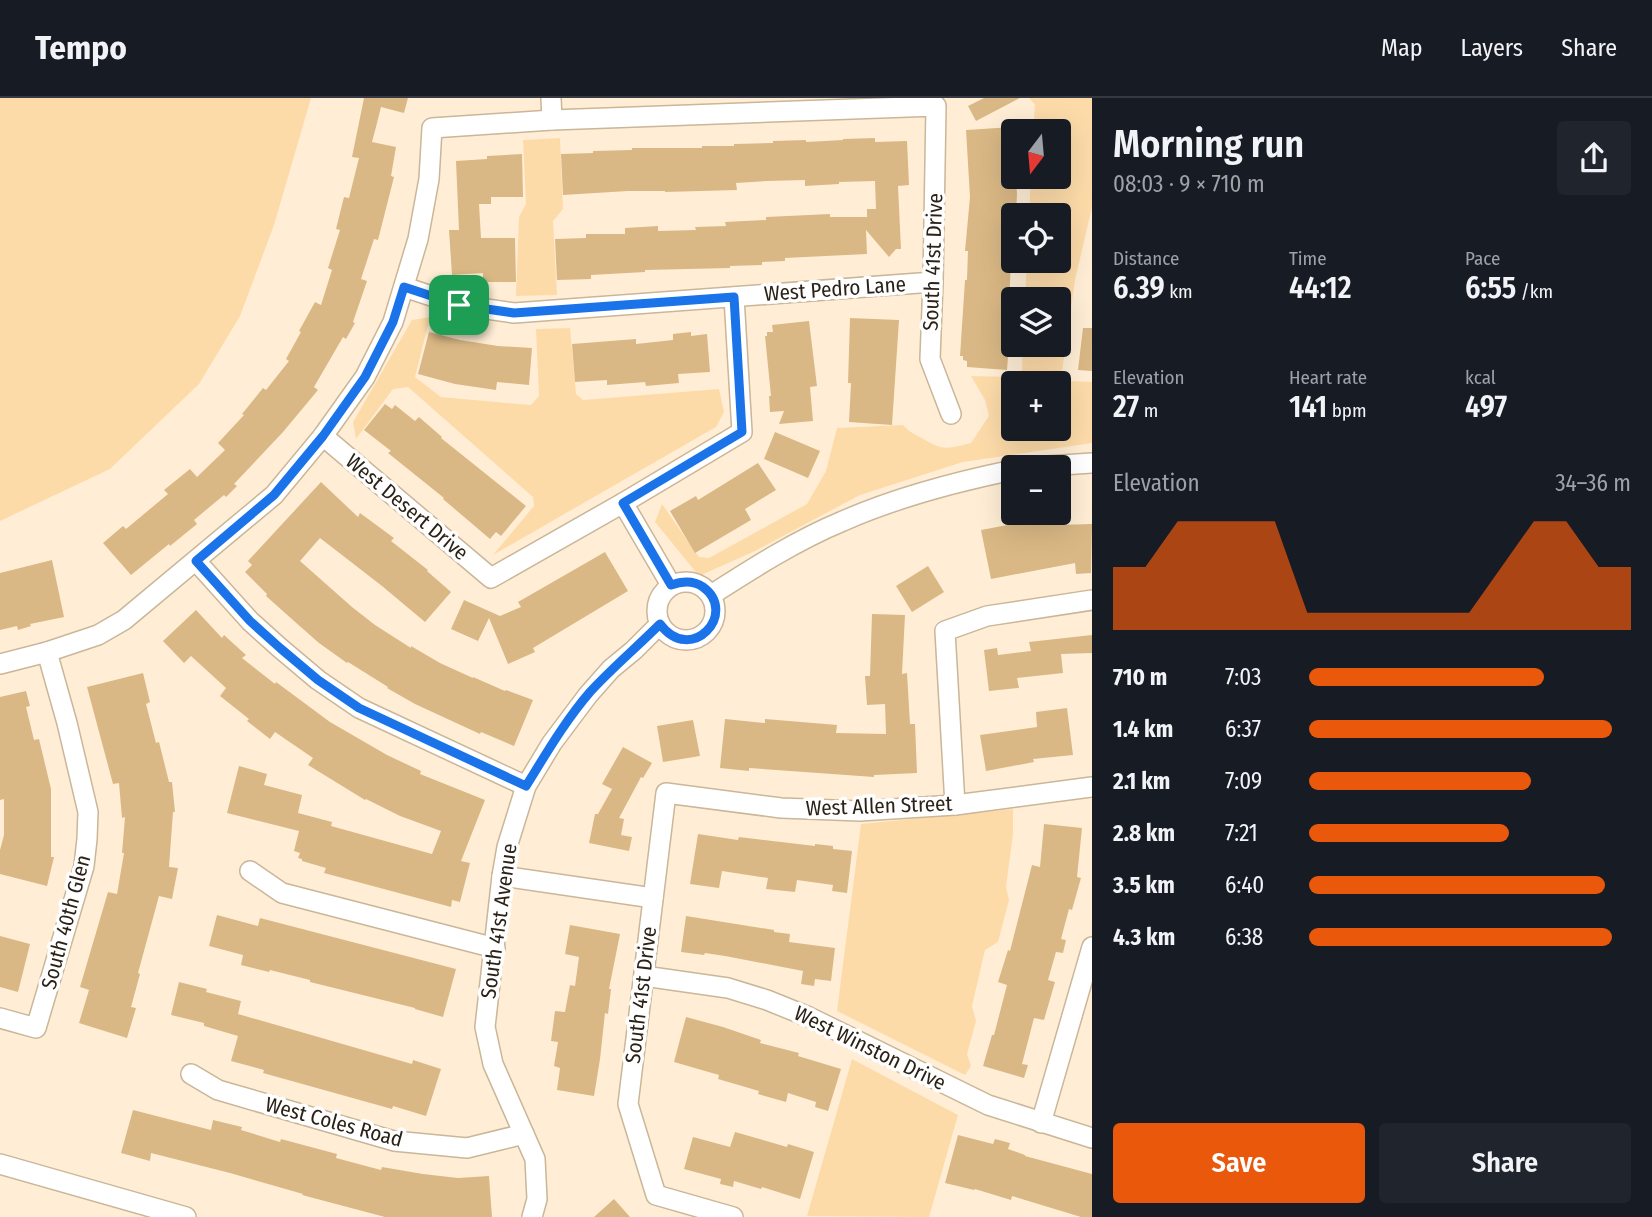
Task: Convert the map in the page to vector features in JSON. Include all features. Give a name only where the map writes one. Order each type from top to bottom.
[{"type":"street","points":[[0,664],[98,635],[124,620],[274,495],[323,436],[365,377],[393,322],[418,239],[429,179],[432,128],[552,120],[551,98]]},
{"type":"street","name":"South 41st Drive","points":[[552,120],[936,106],[930,359],[951,414]]},
{"type":"street","name":"West Pedro Lane","points":[[404,287],[459,305],[514,313],[933,282]]},
{"type":"street","points":[[671,585],[623,503],[742,432],[734,297]]},
{"type":"street","name":"West Desert Drive","points":[[323,436],[491,578],[623,503]]},
{"type":"street","points":[[1071,464],[1092,463]]},
{"type":"street","points":[[711,596],[754,568],[842,521],[934,488],[1001,473]]},
{"type":"street","points":[[196,561],[250,621],[318,680],[359,708],[526,786]]},
{"type":"street","points":[[689,581],[698,584],[711,596],[715,604],[715,614],[708,631],[692,639],[682,640],[665,632],[657,616],[656,607],[659,598],[671,585],[689,581]]},
{"type":"street","points":[[955,805],[945,631],[987,616],[1092,600]]},
{"type":"street","name":"South 41st Avenue","points":[[532,1217],[537,1199],[534,1159],[492,1064],[485,1027],[502,876],[508,846],[526,786],[552,743],[587,695],[660,624]]},
{"type":"street","name":"South 40th Glen","points":[[0,1018],[36,1028],[85,866],[88,811],[47,652]]},
{"type":"street","name":"West Allen Street","points":[[666,793],[781,808],[860,811],[955,805],[1092,787]]},
{"type":"street","name":"South 41st Drive","points":[[666,793],[628,1104],[656,1195],[733,1217]]},
{"type":"street","points":[[250,871],[282,893],[495,948]]},
{"type":"street","points":[[502,876],[653,898]]},
{"type":"street","points":[[1041,1123],[1092,947]]},
{"type":"street","name":"West Winston Drive","points":[[644,976],[728,988],[767,1000],[809,1017],[988,1105],[1092,1138]]},
{"type":"street","name":"West Coles Road","points":[[191,1074],[218,1090],[394,1141],[467,1148],[524,1134]]},
{"type":"street","points":[[0,1164],[186,1217]]},
{"type":"shaded area","points":[[0,98],[311,98],[274,225],[240,316],[199,384],[110,469],[0,521]]},
{"type":"shaded area","points":[[1029,98],[1092,98],[1092,207],[1071,308],[1071,287],[1026,287],[1026,273],[1071,273],[1071,203],[1030,203],[1030,189],[1071,189],[1071,119],[1034,119],[1035,105]]},
{"type":"shaded area","points":[[560,138],[563,209],[553,221],[557,295],[516,296],[519,217],[526,204],[523,140]]},
{"type":"shaded area","points":[[430,317],[415,377],[441,397],[531,405],[539,396],[536,329],[570,328],[576,394],[583,400],[719,389],[724,412],[716,427],[493,555],[534,506],[533,497],[408,387],[393,389],[356,439],[353,422],[412,320]]},
{"type":"shaded area","points":[[1023,357],[1064,357],[1062,371],[1022,370]]},
{"type":"shaded area","points":[[971,376],[1001,377],[1001,441],[1071,441],[1071,381],[1092,382],[1092,443],[963,462],[860,495],[755,551],[699,576],[655,522],[662,504],[699,557],[709,558],[807,504],[826,471],[837,428],[903,425],[914,434],[940,447],[971,443],[989,416],[985,400]]},
{"type":"shaded area","points":[[1013,809],[1013,834],[1006,887],[1009,900],[998,942],[985,950],[972,1006],[976,1021],[967,1054],[971,1066],[965,1075],[837,1011],[861,824]]},
{"type":"shaded area","points":[[852,1059],[958,1115],[929,1217],[807,1216]]},
{"type":"building","points":[[364,98],[408,98],[404,113],[381,107],[372,142],[396,147],[391,176],[394,177],[378,240],[374,239],[361,279],[367,281],[353,322],[355,323],[346,339],[343,337],[314,387],[318,390],[234,484],[237,486],[194,520],[197,524],[131,575],[103,543],[123,526],[126,529],[168,494],[164,490],[190,469],[197,477],[225,450],[218,443],[289,361],[286,359],[315,302],[321,305],[332,270],[328,268],[340,230],[336,229],[344,197],[349,198],[359,158],[352,157]]},
{"type":"building","points":[[984,98],[1020,98],[976,121],[968,106]]},
{"type":"building","points":[[1001,128],[1001,189],[1017,189],[1017,203],[1001,203],[1001,273],[1010,273],[1010,287],[1001,287],[1001,357],[1008,357],[1007,370],[967,367],[967,361],[960,356],[967,280],[968,251],[965,251],[970,197],[966,130]]},
{"type":"building","points":[[875,138],[875,142],[907,141],[909,185],[898,186],[901,249],[896,249],[889,257],[866,230],[867,254],[785,258],[785,261],[762,262],[762,265],[645,270],[591,275],[591,279],[557,280],[555,239],[586,238],[586,234],[625,234],[625,228],[658,226],[658,231],[696,230],[695,227],[726,226],[725,222],[766,220],[766,217],[830,214],[830,217],[867,217],[867,209],[876,209],[875,181],[805,186],[805,180],[767,181],[736,183],[737,190],[628,191],[563,195],[561,154],[632,148],[702,148],[773,141]]},
{"type":"building","points":[[522,154],[523,197],[491,197],[491,204],[479,204],[481,238],[515,238],[516,282],[483,282],[483,273],[452,275],[449,230],[459,230],[456,161]]},
{"type":"building","points":[[850,318],[899,320],[892,425],[849,422]]},
{"type":"building","points":[[809,321],[817,386],[810,387],[813,421],[779,424],[784,411],[770,412],[765,336],[767,332],[773,332],[772,325]]},
{"type":"building","points":[[1083,328],[1092,328],[1092,371],[1078,370]]},
{"type":"building","points":[[429,332],[498,346],[532,348],[529,385],[497,382],[496,390],[455,384],[418,374]]},
{"type":"building","points":[[691,332],[691,336],[707,334],[710,372],[678,374],[679,383],[646,386],[645,382],[607,385],[607,380],[575,382],[572,344],[636,339],[636,344],[673,340],[673,334]]},
{"type":"building","points":[[385,404],[392,409],[395,405],[415,421],[419,417],[526,506],[501,536],[496,532],[490,539],[364,430]]},
{"type":"building","points":[[775,432],[820,451],[808,478],[764,459]]},
{"type":"building","points":[[758,463],[776,490],[745,509],[751,520],[695,553],[670,511],[696,496],[698,500]]},
{"type":"building","points":[[321,482],[358,517],[360,513],[394,538],[391,541],[451,592],[425,622],[320,538],[300,561],[352,607],[411,648],[473,678],[533,700],[514,746],[481,732],[480,734],[415,704],[347,663],[294,621],[266,596],[245,572],[252,565],[248,561]]},
{"type":"building","points":[[1092,524],[1091,573],[1076,574],[1075,563],[991,579],[981,530],[1007,525]]},
{"type":"building","points":[[605,552],[628,591],[533,648],[535,652],[508,664],[489,618],[478,641],[451,629],[464,600],[500,616],[521,607],[518,602]]},
{"type":"building","points":[[52,560],[64,617],[30,624],[31,626],[18,630],[17,626],[0,630],[0,573]]},
{"type":"building","points":[[928,566],[944,592],[912,612],[896,586]]},
{"type":"building","points":[[196,610],[222,638],[224,635],[246,655],[242,658],[330,722],[421,771],[420,774],[485,800],[461,861],[470,863],[460,902],[452,900],[451,907],[324,873],[326,868],[298,858],[300,853],[294,851],[299,831],[227,813],[239,766],[267,774],[264,785],[302,795],[298,813],[332,822],[331,826],[432,854],[441,831],[365,800],[308,765],[313,758],[275,732],[270,739],[247,721],[249,719],[220,696],[226,688],[191,656],[184,663],[163,641]]},
{"type":"building","points":[[872,614],[905,615],[902,674],[907,673],[910,724],[915,724],[917,773],[874,777],[720,768],[725,719],[765,723],[765,719],[837,725],[836,733],[886,734],[885,704],[867,705],[865,676],[870,676]]},
{"type":"building","points":[[1092,635],[1092,653],[1061,654],[1063,673],[1017,678],[1019,688],[989,691],[984,650],[997,648],[998,655],[1031,651],[1029,642]]},
{"type":"building","points":[[143,673],[150,702],[146,704],[156,743],[159,742],[169,782],[172,782],[175,812],[169,867],[178,868],[172,899],[159,896],[138,973],[140,974],[131,1007],[136,1008],[127,1038],[79,1023],[89,990],[80,987],[108,892],[117,894],[124,853],[125,817],[122,818],[119,783],[113,784],[87,687]]},
{"type":"building","points":[[26,691],[30,706],[26,707],[34,740],[39,739],[51,789],[51,857],[54,857],[47,886],[0,874],[4,799],[0,800],[0,697]]},
{"type":"building","points":[[1067,708],[1073,755],[1033,759],[1034,762],[986,771],[980,735],[1037,727],[1036,712]]},
{"type":"building","points":[[693,720],[700,756],[663,762],[657,726]]},
{"type":"building","points":[[623,747],[652,763],[643,778],[641,777],[619,818],[624,819],[621,835],[632,837],[629,851],[589,843],[595,814],[598,814],[612,789],[602,784]]},
{"type":"building","points":[[1044,824],[1082,828],[1077,877],[1081,878],[1061,939],[1066,940],[1063,953],[1056,952],[1048,980],[1055,982],[1044,1020],[1034,1018],[1022,1064],[1028,1065],[1024,1078],[983,1066],[1007,985],[998,982],[1008,950],[1010,951],[1032,865],[1040,867]]},
{"type":"building","points":[[698,834],[738,840],[739,837],[815,844],[852,851],[847,893],[832,891],[833,885],[797,880],[795,892],[766,889],[768,878],[722,871],[719,888],[690,884]]},
{"type":"building","points":[[217,915],[258,926],[260,918],[456,969],[443,1017],[310,980],[241,965],[243,955],[209,946]]},
{"type":"building","points":[[686,916],[774,930],[790,934],[789,942],[835,948],[831,981],[815,979],[814,986],[801,984],[803,971],[725,956],[681,952]]},
{"type":"building","points":[[570,925],[620,934],[609,989],[608,1014],[605,1013],[594,1096],[557,1090],[560,1068],[554,1066],[558,1042],[551,1041],[555,1011],[565,1012],[570,985],[575,986],[579,957],[565,954]]},
{"type":"building","points":[[0,936],[30,944],[18,992],[0,987]]},
{"type":"building","points":[[179,982],[241,1001],[238,1014],[412,1064],[413,1060],[441,1069],[426,1116],[263,1073],[264,1070],[231,1061],[238,1036],[204,1026],[204,1023],[171,1015]]},
{"type":"building","points":[[686,1017],[723,1027],[761,1040],[760,1043],[799,1053],[798,1056],[841,1069],[828,1111],[815,1107],[816,1102],[788,1093],[786,1102],[758,1094],[759,1091],[718,1079],[719,1075],[674,1062]]},
{"type":"building","points":[[133,1110],[211,1130],[213,1120],[242,1127],[241,1130],[280,1142],[281,1139],[337,1154],[336,1158],[381,1170],[382,1167],[458,1178],[489,1176],[492,1217],[385,1217],[151,1153],[150,1161],[121,1153]]},
{"type":"building","points":[[735,1132],[814,1152],[800,1199],[734,1181],[733,1187],[720,1184],[721,1179],[684,1169],[693,1137],[730,1147]]},
{"type":"building","points":[[958,1135],[993,1144],[995,1139],[1010,1143],[1008,1149],[1025,1156],[1092,1174],[1092,1217],[1081,1217],[1012,1196],[1011,1200],[945,1183]]},
{"type":"building","points":[[614,1199],[630,1217],[594,1217]]},
{"type":"route","points":[[404,287],[459,305],[514,313],[734,297],[742,432],[623,503],[671,585],[689,581],[698,584],[711,596],[715,604],[713,622],[708,631],[700,636],[682,640],[665,632],[660,624],[587,695],[552,743],[526,786],[359,708],[318,680],[250,621],[196,561],[274,495],[323,436],[365,377],[393,322],[404,287]]}]
